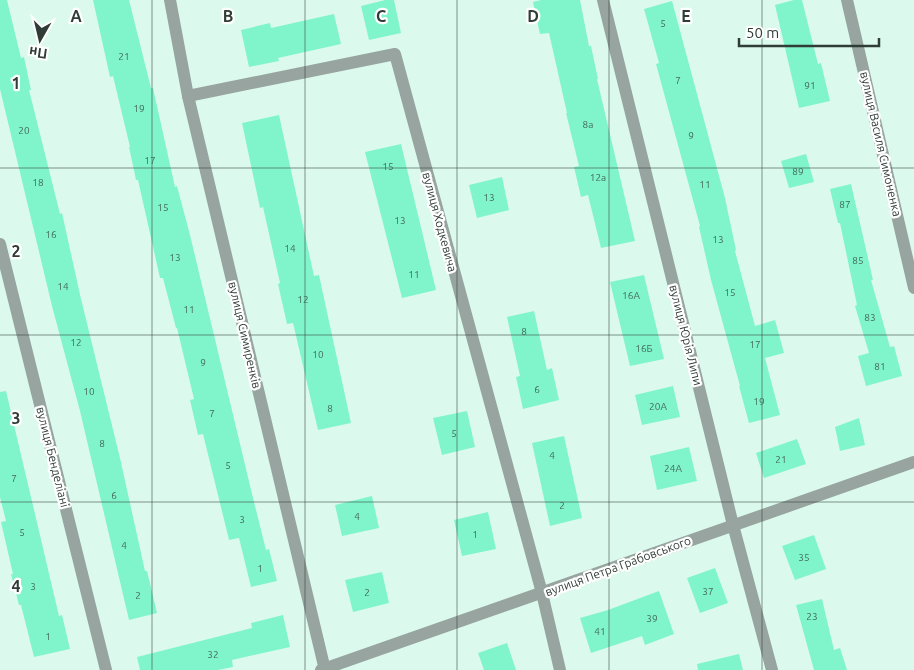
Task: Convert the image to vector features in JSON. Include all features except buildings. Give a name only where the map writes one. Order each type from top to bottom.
[{"type":"street","name":"вулиця Симиренків","points":[[170,0],[188,96],[323,670]]},
{"type":"street","name":"вулиця Юрія Липи","points":[[604,0],[733,525],[772,670]]},
{"type":"street","name":"вулиця Василя Симоненка","points":[[847,0],[914,288]]},
{"type":"street","name":"вулиця Ходкевича","points":[[188,96],[395,54],[542,593]]},
{"type":"street","name":"вулиця Бенделіані","points":[[0,244],[106,670]]},
{"type":"street","name":"вулиця Петра Грабовського","points":[[323,670],[914,462]]},
{"type":"street","points":[[542,593],[560,670]]}]
